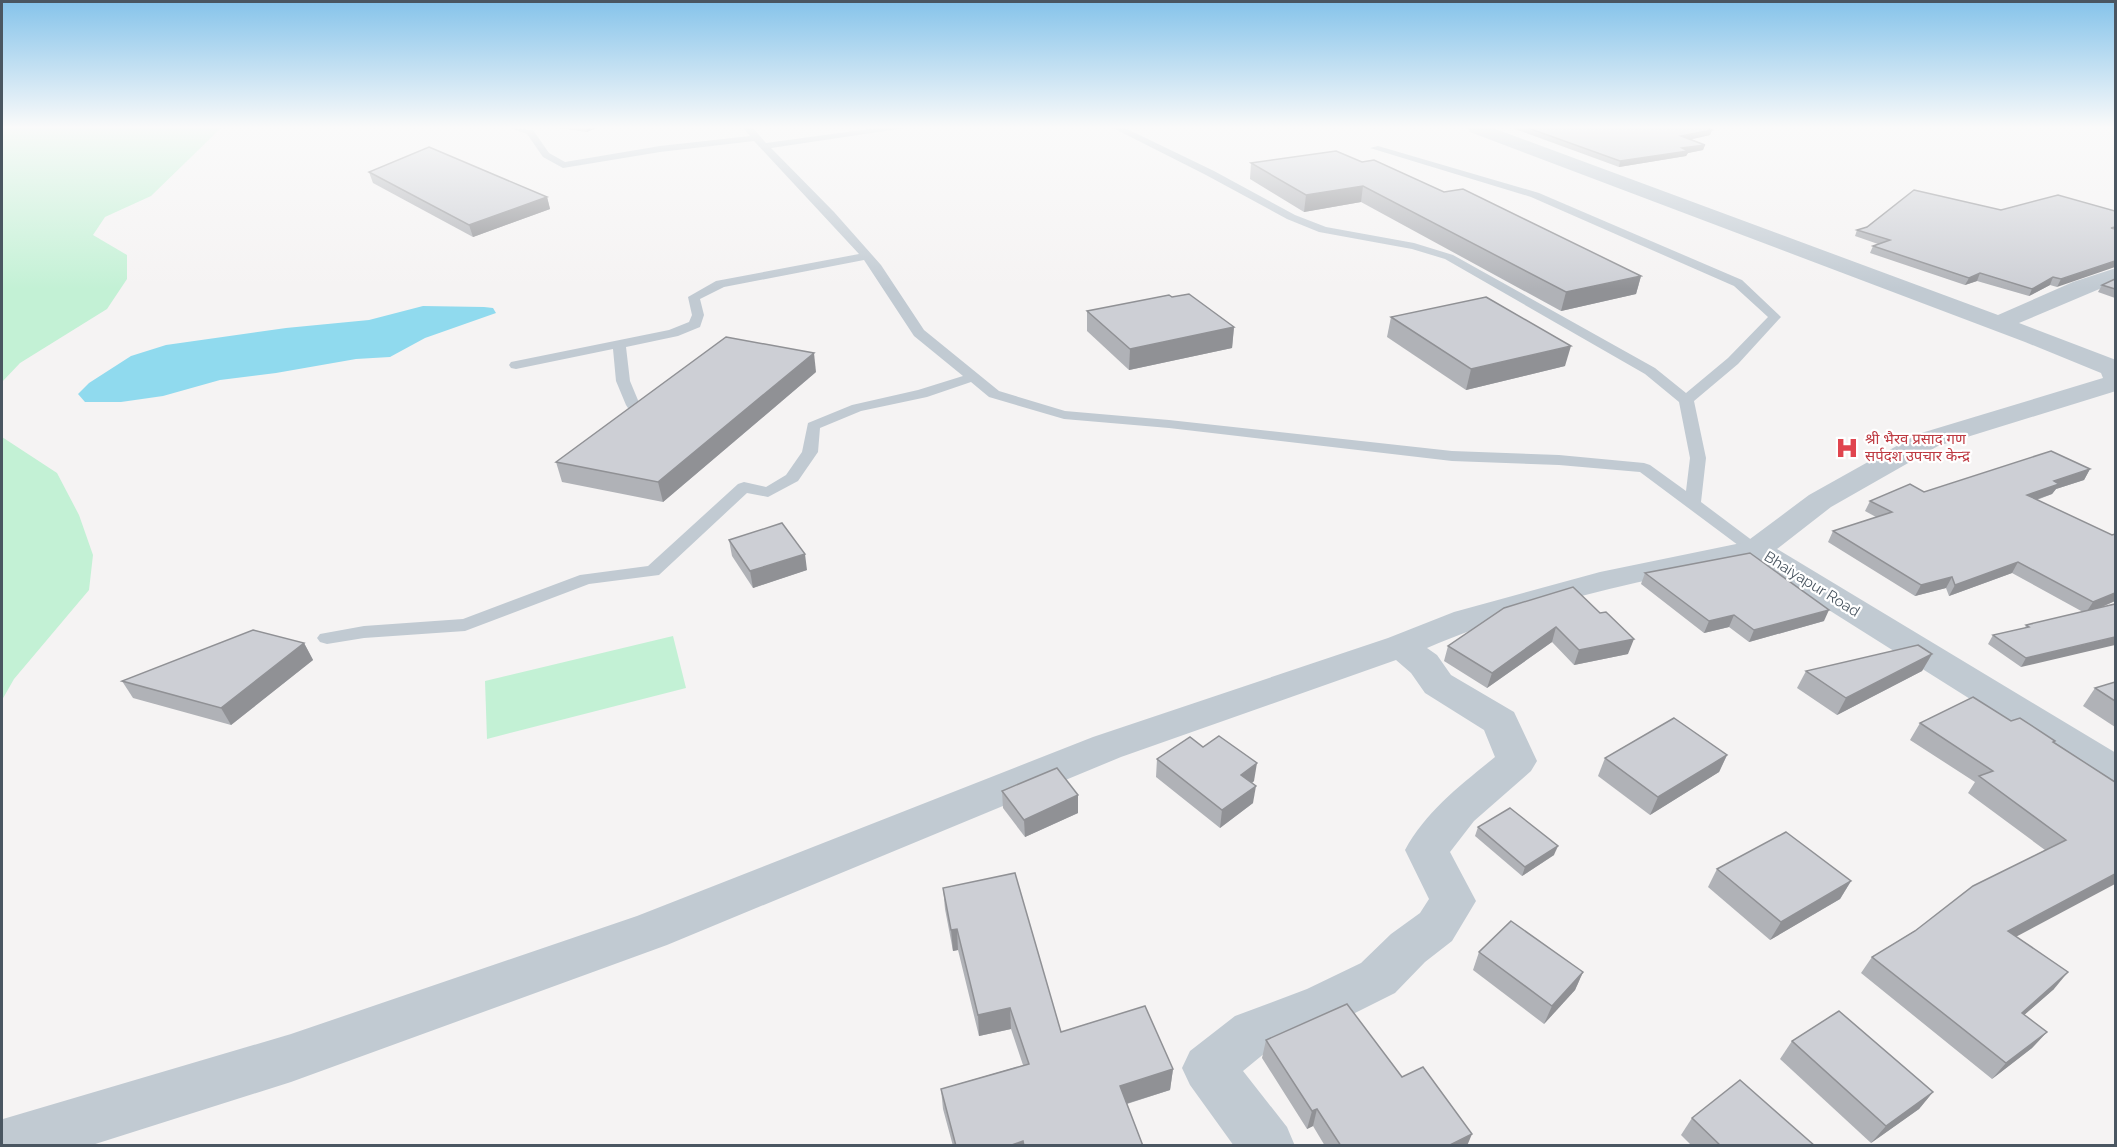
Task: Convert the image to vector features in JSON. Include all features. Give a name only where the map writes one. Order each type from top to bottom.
[{"type":"street","name":"Bhaiyapur Road","points":[[1620,182],[1999,323],[2112,368],[2115,380],[1928,440],[1820,501],[1756,550],[2115,772]]},
{"type":"street","points":[[1999,323],[2115,274]]},
{"type":"street","points":[[3,1146],[291,1058],[651,931],[1107,747],[1401,646],[1436,630],[1503,607],[1620,577],[1756,550]]},
{"type":"street","points":[[1268,1146],[1208,1068],[1253,1032],[1324,1005],[1378,978],[1408,948],[1436,927],[1453,901],[1427,850],[1459,810],[1517,762],[1500,722],[1438,684],[1424,664],[1401,646]]},
{"type":"lane","points":[[798,182],[877,268],[919,333],[994,394],[1064,415],[1168,424],[1452,456],[1559,460],[1644,468],[1756,550]]},
{"type":"lane","points":[[1226,182],[1291,217],[1323,230],[1414,246],[1449,257],[1650,371],[1686,400],[1698,458],[1693,504]]},
{"type":"lane","points":[[1489,182],[1535,195],[1738,283],[1775,317],[1753,342],[1717,376],[1686,400]]},
{"type":"lane","points":[[516,365],[673,333],[695,324],[698,315],[694,297],[720,284],[867,256]]},
{"type":"lane","points":[[619,344],[623,381],[633,405]]},
{"type":"lane","points":[[327,638],[364,632],[465,625],[586,579],[653,571],[744,488],[768,492],[792,478],[810,452],[813,426],[857,408],[922,394],[973,377]]},
{"type":"green space","points":[[2,182],[166,182],[151,196],[105,217],[93,235],[127,255],[127,279],[107,309],[20,363],[2,382]]},
{"type":"green space","points":[[2,437],[57,473],[79,515],[93,555],[89,590],[14,679],[2,700]]},
{"type":"green space","points":[[673,636],[686,688],[487,739],[485,681]]},
{"type":"water","points":[[423,306],[484,307],[493,308],[496,313],[425,338],[390,357],[356,359],[220,380],[163,396],[121,402],[85,402],[78,394],[89,383],[131,356],[166,345],[286,328],[369,320]]},
{"type":"building","points":[[387,182],[510,182],[547,197],[469,225]]},
{"type":"building","points":[[1283,182],[1421,182],[1444,192],[1463,189],[1641,276],[1566,292],[1363,186],[1306,195]]},
{"type":"building","points":[[1914,190],[2001,210],[2058,195],[2115,211],[2115,227],[2111,228],[2115,229],[2115,261],[2061,279],[2053,277],[2032,289],[1980,273],[1969,278],[1873,246],[1890,240],[1857,230],[1867,227]]},
{"type":"building","points":[[2115,279],[2115,289],[2102,285]]},
{"type":"building","points":[[1189,294],[1234,327],[1130,349],[1087,311],[1169,295],[1172,297]]},
{"type":"building","points":[[1486,297],[1571,346],[1471,369],[1391,317]]},
{"type":"building","points":[[726,337],[814,353],[658,482],[556,462]]},
{"type":"building","points":[[2051,451],[2090,469],[2054,481],[2059,484],[2027,495],[2112,535],[2115,534],[2115,593],[2093,602],[2018,562],[1955,585],[1952,577],[1921,585],[1833,531],[1892,512],[1870,501],[1910,484],[1924,492]]},
{"type":"building","points":[[782,523],[805,554],[750,571],[729,540]]},
{"type":"building","points":[[1750,553],[1829,610],[1754,630],[1734,615],[1709,621],[1645,573]]},
{"type":"building","points":[[1573,587],[1600,613],[1606,612],[1634,639],[1579,650],[1556,627],[1492,673],[1448,646],[1504,608]]},
{"type":"building","points":[[2115,604],[2115,637],[2026,658],[1993,635],[2029,627],[2026,625]]},
{"type":"building","points":[[253,630],[304,643],[221,708],[122,681]]},
{"type":"building","points":[[1918,645],[1932,654],[1846,698],[1806,671]]},
{"type":"building","points":[[2115,682],[2115,701],[2095,688]]},
{"type":"building","points":[[1973,697],[2011,721],[2020,718],[2115,782],[2115,874],[2008,931],[2068,972],[2022,1013],[2047,1032],[2006,1063],[1872,957],[1915,931],[1973,886],[2066,840],[1979,776],[1993,771],[1920,723]]},
{"type":"building","points":[[1674,718],[1727,755],[1658,797],[1605,758]]},
{"type":"building","points":[[1219,736],[1257,763],[1241,775],[1256,786],[1222,810],[1157,759],[1190,737],[1203,747]]},
{"type":"building","points":[[1057,768],[1078,795],[1024,820],[1002,791]]},
{"type":"building","points":[[1510,808],[1558,846],[1525,867],[1478,827]]},
{"type":"building","points":[[1786,832],[1851,881],[1781,922],[1717,869]]},
{"type":"building","points":[[1015,873],[1061,1032],[1145,1006],[1173,1069],[1120,1086],[1143,1146],[1024,1146],[1023,1141],[1009,1146],[956,1146],[941,1089],[1029,1064],[1010,1008],[978,1015],[957,929],[951,930],[943,888]]},
{"type":"building","points":[[1511,921],[1583,972],[1552,1006],[1479,952]]},
{"type":"building","points":[[1347,1004],[1402,1077],[1423,1067],[1472,1134],[1448,1146],[1341,1146],[1317,1109],[1312,1111],[1266,1040]]},
{"type":"building","points":[[1839,1011],[1933,1092],[1886,1126],[1792,1041]]},
{"type":"building","points":[[1740,1080],[1815,1146],[1721,1146],[1692,1118]]},
{"type":"place","name":"श्री भैरव प्रसाद गण सर्पदश उपचार केन्द्र","points":[[1847,448]]}]
